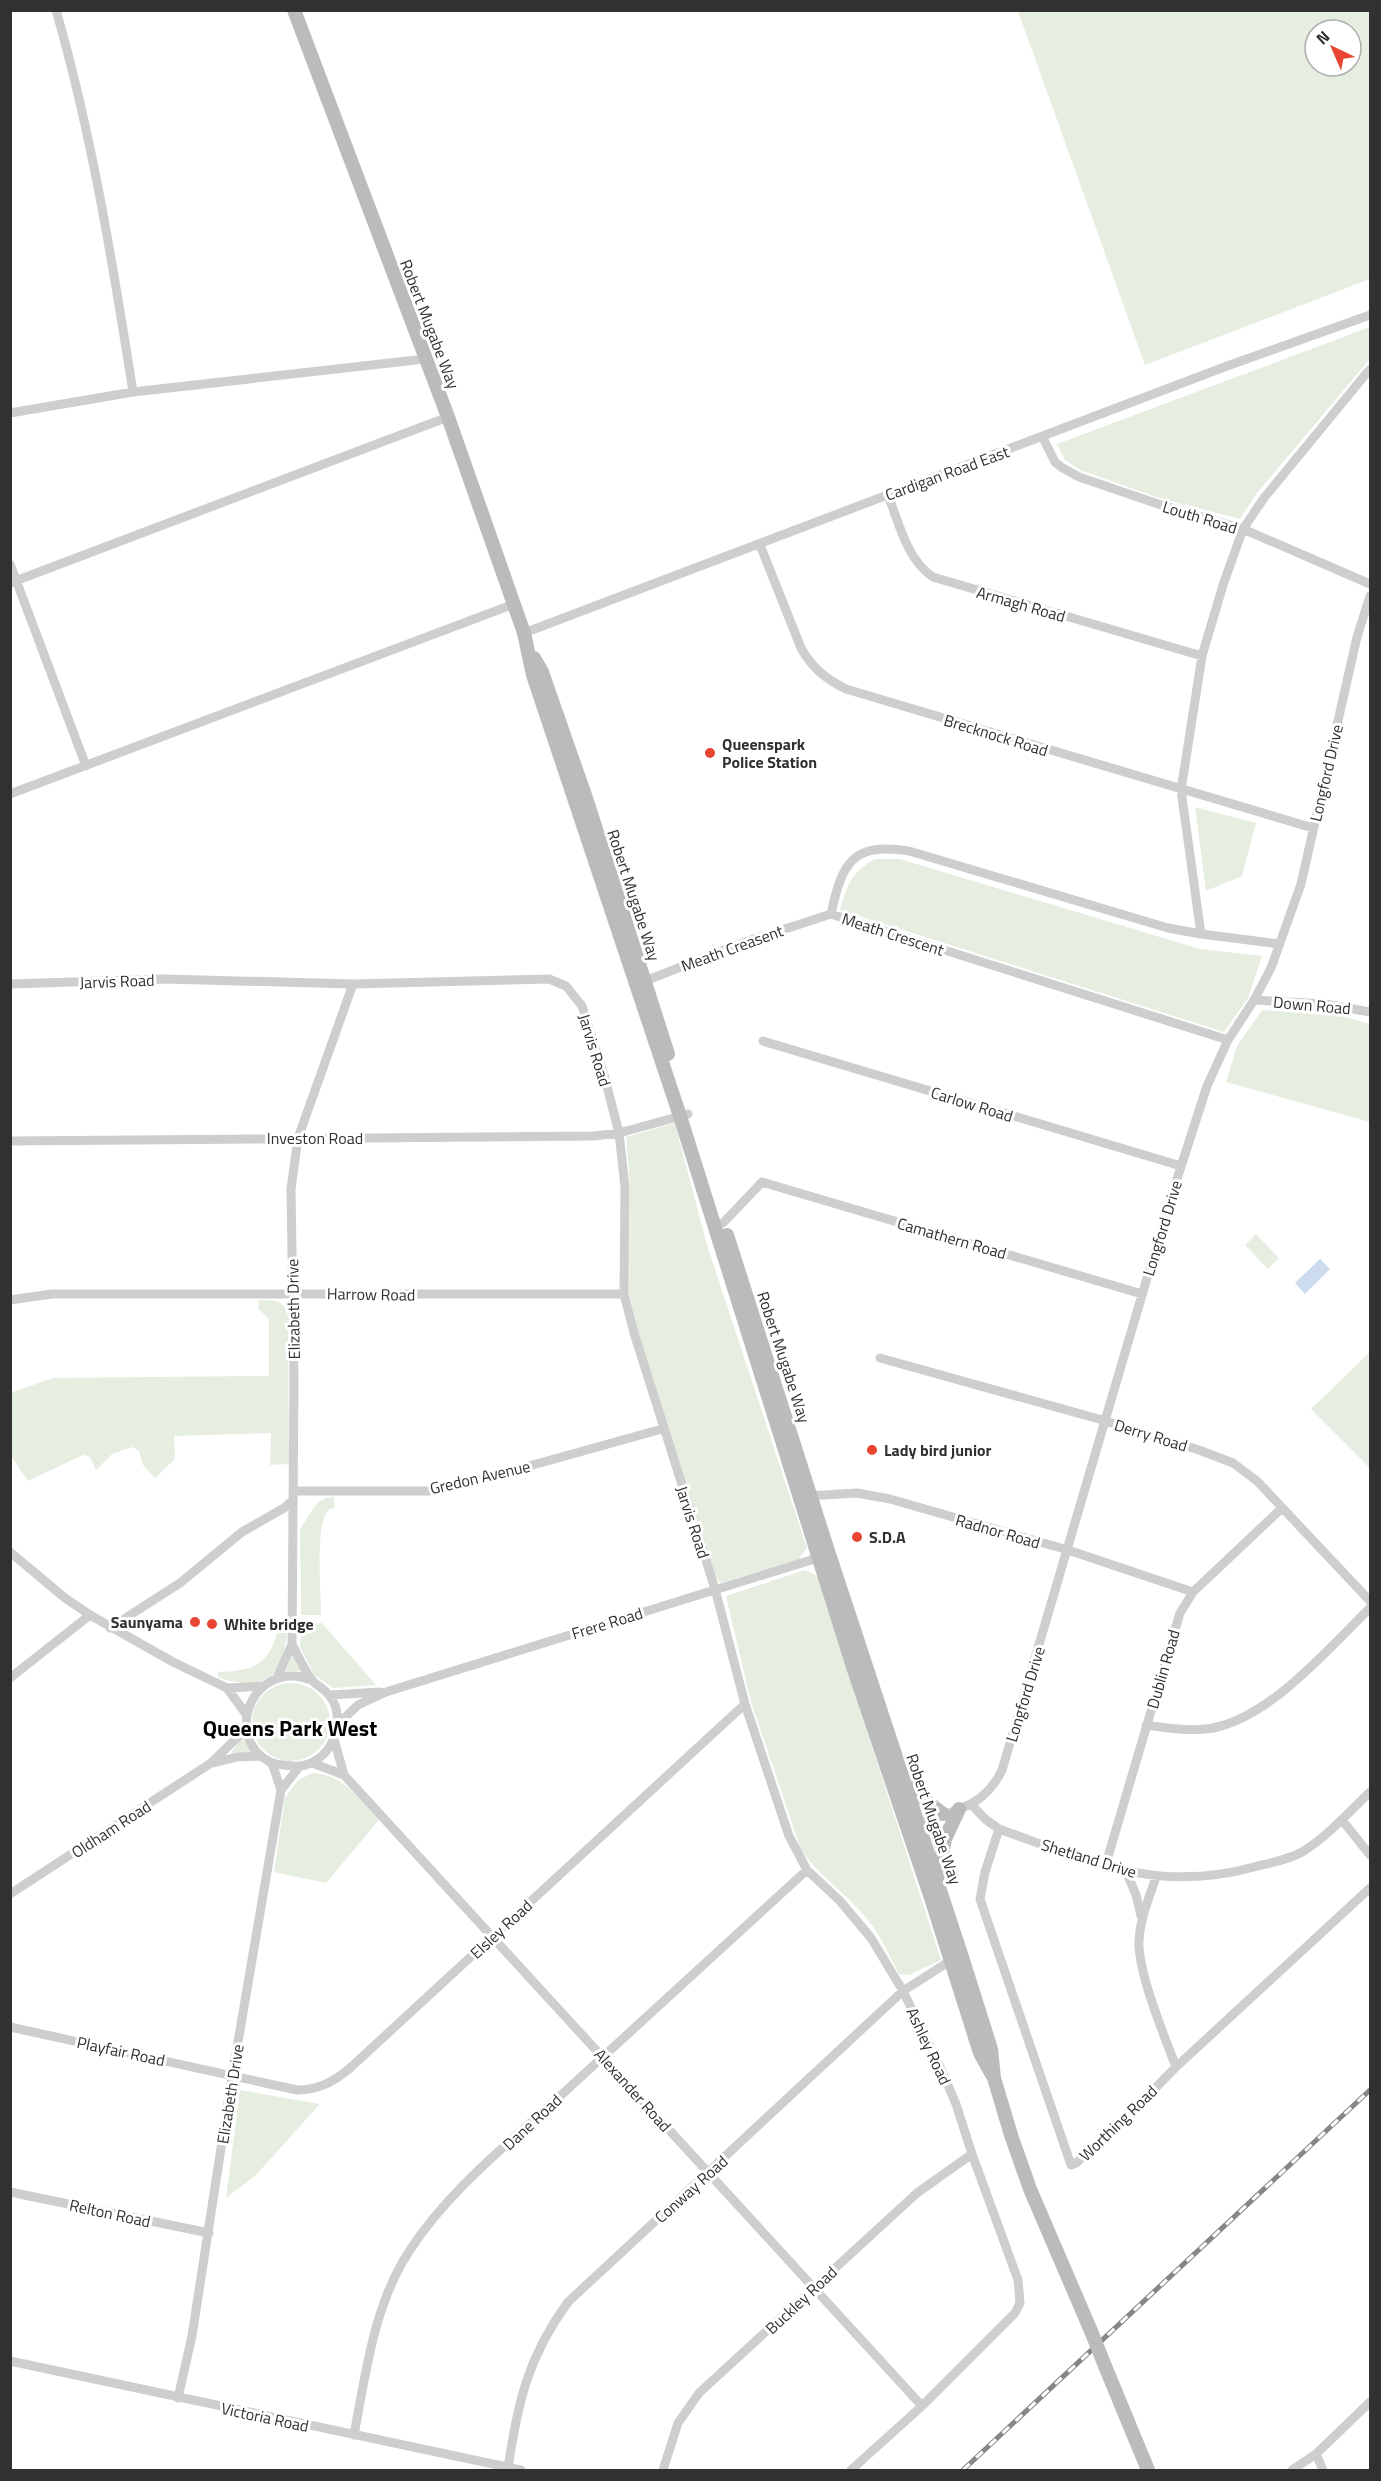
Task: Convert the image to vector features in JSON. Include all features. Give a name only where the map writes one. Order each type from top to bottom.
[{"type":"main road","name":"Robert Mugabe Way","points":[[294,10],[448,417],[530,651],[542,672],[561,727],[640,983],[899,1786],[916,1858],[980,2054],[994,2078]]},
{"type":"main road","name":"Robert Mugabe Way","points":[[684,1115],[723,1223],[805,1496]]},
{"type":"main road","name":"Robert Mugabe Way","points":[[899,1786],[918,1824],[938,1880],[991,2049],[994,2078],[1030,2189],[1148,2470]]},
{"type":"main road","points":[[899,1786],[943,1814]]},
{"type":"main road","points":[[938,1880],[945,1839],[965,1807]]},
{"type":"street","points":[[56,10],[82,110],[133,392]]},
{"type":"street","name":"Cardigan Road East","points":[[524,633],[1043,438],[1227,366],[1371,315]]},
{"type":"street","points":[[10,413],[133,392],[425,359]]},
{"type":"street","points":[[1201,934],[1181,790],[1202,657],[1229,565],[1244,529],[1264,498],[1371,369]]},
{"type":"street","points":[[14,582],[448,417]]},
{"type":"street","name":"Louth Road","points":[[1043,438],[1056,462],[1078,477],[1158,504],[1244,529],[1371,584]]},
{"type":"street","name":"Armagh Road","points":[[888,495],[918,564],[933,577],[1202,657]]},
{"type":"street","name":"Brecknock Road","points":[[760,545],[801,648],[809,663],[833,683],[933,716],[1313,828]]},
{"type":"street","points":[[10,564],[14,582],[86,766]]},
{"type":"street","name":"Longford Drive","points":[[918,1824],[965,1807],[985,1795],[1002,1770],[1142,1294],[1211,1074],[1228,1040],[1254,1000],[1280,944],[1301,884],[1357,637],[1371,596]]},
{"type":"street","points":[[10,794],[514,604]]},
{"type":"street","name":"Meath Crescent","points":[[1228,1040],[831,914],[842,872],[860,854],[875,849],[890,848],[955,864],[1168,928],[1280,944]]},
{"type":"street","name":"Meath Creasent","points":[[640,983],[742,943],[831,914]]},
{"type":"street","name":"Jarvis Road","points":[[10,984],[165,979],[353,984],[549,979],[560,982],[574,994],[582,1006],[604,1075],[619,1133],[625,1187],[624,1294],[662,1429],[715,1589]]},
{"type":"street","name":"Elizabeth Drive","points":[[277,1678],[292,1644],[291,1189],[298,1138],[353,984]]},
{"type":"street","name":"Down Road","points":[[1254,1000],[1325,1004],[1371,1012]]},
{"type":"street","name":"Carlow Road","points":[[763,1041],[1181,1166]]},
{"type":"street","name":"Investon Road","points":[[10,1140],[594,1136],[619,1133],[684,1115]]},
{"type":"street","name":"Camathern Road","points":[[723,1223],[762,1182],[1142,1294]]},
{"type":"street","name":"Harrow Road","points":[[10,1300],[52,1294],[624,1294]]},
{"type":"street","name":"Derry Road","points":[[880,1358],[1106,1421],[1199,1450],[1233,1464],[1257,1481],[1371,1602]]},
{"type":"street","name":"Gredon Avenue","points":[[293,1496],[428,1491],[662,1429]]},
{"type":"street","name":"Radnor Road","points":[[805,1496],[857,1493],[890,1499],[1068,1550],[1192,1592]]},
{"type":"street","points":[[110,1628],[180,1583],[242,1532],[284,1508],[293,1496]]},
{"type":"street","name":"Dublin Road","points":[[1105,1867],[1175,1626],[1192,1592],[1282,1508]]},
{"type":"street","points":[[10,1552],[90,1616],[227,1688],[246,1714]]},
{"type":"street","name":"Frere Road","points":[[338,1725],[358,1706],[386,1692],[824,1556]]},
{"type":"street","name":"Ashley Road","points":[[715,1589],[745,1704],[789,1836],[807,1870],[860,1922],[903,1991],[956,2104],[1018,2280],[1020,2302],[1016,2313],[922,2406],[851,2470]]},
{"type":"street","points":[[1146,1725],[1182,1731],[1208,1729],[1242,1719],[1288,1686],[1371,1608]]},
{"type":"street","points":[[10,1678],[90,1616]]},
{"type":"street","name":"Elizabeth Drive","points":[[292,1644],[312,1680]]},
{"type":"street","points":[[294,1676],[312,1680],[330,1695],[336,1709],[338,1725],[334,1739],[325,1753],[312,1763],[299,1767],[272,1763],[261,1756],[251,1744],[246,1729],[246,1714],[250,1703],[263,1686],[277,1678],[294,1676]]},
{"type":"street","points":[[227,1688],[263,1686]]},
{"type":"street","name":"Frere Road","points":[[330,1695],[386,1692]]},
{"type":"street","name":"Elsley Road","points":[[232,2077],[297,2090],[317,2088],[328,2084],[349,2069],[745,1704]]},
{"type":"street","name":"Oldham Road","points":[[10,1894],[211,1763],[246,1729]]},
{"type":"street","name":"Alexander Road","points":[[334,1739],[344,1775]]},
{"type":"street","name":"Oldham Road","points":[[211,1763],[237,1757],[261,1756]]},
{"type":"street","name":"Elizabeth Drive","points":[[177,2398],[192,2336],[232,2077],[281,1790],[272,1763]]},
{"type":"street","name":"Alexander Road","points":[[312,1763],[344,1775],[922,2406]]},
{"type":"street","name":"Elizabeth Drive","points":[[281,1790],[299,1767]]},
{"type":"street","name":"Shetland Drive","points":[[965,1807],[999,1829],[1105,1867],[1156,1877],[1191,1878],[1239,1871],[1292,1857],[1342,1820],[1371,1792]]},
{"type":"street","points":[[1342,1820],[1371,1856]]},
{"type":"street","points":[[916,1858],[918,1824]]},
{"type":"street","name":"Worthing Road","points":[[999,1829],[985,1872],[980,1899],[1071,2165],[1106,2139],[1176,2067],[1371,1888]]},
{"type":"street","name":"Dane Road","points":[[354,2435],[367,2363],[382,2307],[410,2250],[445,2204],[807,1870]]},
{"type":"street","points":[[1126,1871],[1136,1894],[1142,1918]]},
{"type":"street","points":[[1156,1877],[1142,1918],[1139,1952],[1151,1997],[1176,2067]]},
{"type":"street","name":"Conway Road","points":[[508,2468],[515,2420],[524,2384],[535,2355],[551,2325],[568,2302],[606,2264],[708,2174],[903,1991],[950,1961]]},
{"type":"street","name":"Playfair Road","points":[[10,2027],[151,2056],[232,2077]]},
{"type":"street","name":"Buckley Road","points":[[663,2470],[678,2423],[699,2393],[917,2193],[972,2154]]},
{"type":"street","name":"Relton Road","points":[[10,2192],[209,2233]]},
{"type":"street","name":"Victoria Road","points":[[10,2361],[521,2470]]},
{"type":"street","points":[[1292,2470],[1316,2454],[1371,2402]]},
{"type":"street","points":[[1316,2454],[1323,2470]]},
{"type":"shaded area","points":[[1018,11],[1370,11],[1370,279],[1145,365]]},
{"type":"shaded area","points":[[1370,327],[1370,359],[1256,494],[1240,519],[1159,498],[1080,470],[1065,460],[1057,444]]},
{"type":"shaded area","points":[[1195,807],[1256,823],[1242,876],[1206,891]]},
{"type":"shaded area","points":[[875,859],[900,859],[1200,949],[1262,956],[1248,998],[1224,1032],[840,910],[845,893],[855,874]]},
{"type":"shaded area","points":[[1262,1010],[1342,1016],[1370,1024],[1370,1122],[1226,1082],[1237,1046]]},
{"type":"shaded area","points":[[675,1123],[707,1245],[807,1548],[799,1559],[720,1583],[715,1576],[638,1333],[629,1293],[630,1186],[626,1137]]},
{"type":"shaded area","points":[[1256,1234],[1279,1258],[1268,1269],[1245,1245]]},
{"type":"shaded area","points":[[259,1300],[280,1303],[288,1315],[289,1464],[270,1465],[271,1433],[174,1436],[175,1459],[155,1478],[143,1465],[139,1451],[132,1447],[112,1454],[96,1470],[90,1457],[83,1455],[28,1481],[11,1456],[10,1393],[53,1378],[269,1376],[269,1319],[258,1308]]},
{"type":"shaded area","points":[[1370,1352],[1370,1468],[1311,1409]]},
{"type":"shaded area","points":[[334,1497],[335,1507],[326,1513],[322,1524],[321,1615],[301,1615],[300,1529],[317,1503]]},
{"type":"shaded area","points":[[805,1570],[817,1576],[941,1960],[909,1975],[899,1974],[883,1942],[869,1921],[801,1850],[751,1702],[726,1596]]},
{"type":"shaded area","points":[[322,1623],[376,1685],[333,1688],[314,1675],[300,1647],[301,1626]]},
{"type":"shaded area","points":[[279,1625],[287,1626],[286,1638],[282,1659],[272,1675],[267,1679],[253,1682],[231,1681],[218,1677],[218,1672],[242,1670],[260,1662],[271,1648]]},
{"type":"shaded area","points":[[293,1654],[302,1671],[284,1672]]},
{"type":"shaded area","points":[[291,1683],[306,1686],[319,1694],[327,1707],[330,1722],[327,1737],[319,1750],[306,1758],[291,1761],[276,1758],[263,1750],[255,1737],[252,1722],[255,1707],[263,1694],[276,1686]]},
{"type":"shaded area","points":[[242,1737],[252,1752],[231,1753]]},
{"type":"shaded area","points":[[313,1773],[334,1778],[342,1783],[358,1796],[379,1820],[326,1883],[274,1872],[285,1798],[298,1780]]},
{"type":"shaded area","points":[[947,1823],[936,1867],[926,1833]]},
{"type":"shaded area","points":[[240,2090],[320,2104],[256,2175],[226,2198]]},
{"type":"water","points":[[1320,1259],[1330,1269],[1305,1294],[1295,1283]]},
{"type":"railway","points":[[963,2470],[1370,2090]]},
{"type":"place","name":"Queenspark Police Station","points":[[710,753]]},
{"type":"place","name":"Lady bird junior","points":[[872,1450]]},
{"type":"place","name":"S.D.A","points":[[857,1537]]},
{"type":"place","name":"Saunyama","points":[[195,1622]]},
{"type":"place","name":"White bridge","points":[[212,1624]]},
{"type":"district","name":"Queens Park West","points":[[290,1728]]}]
